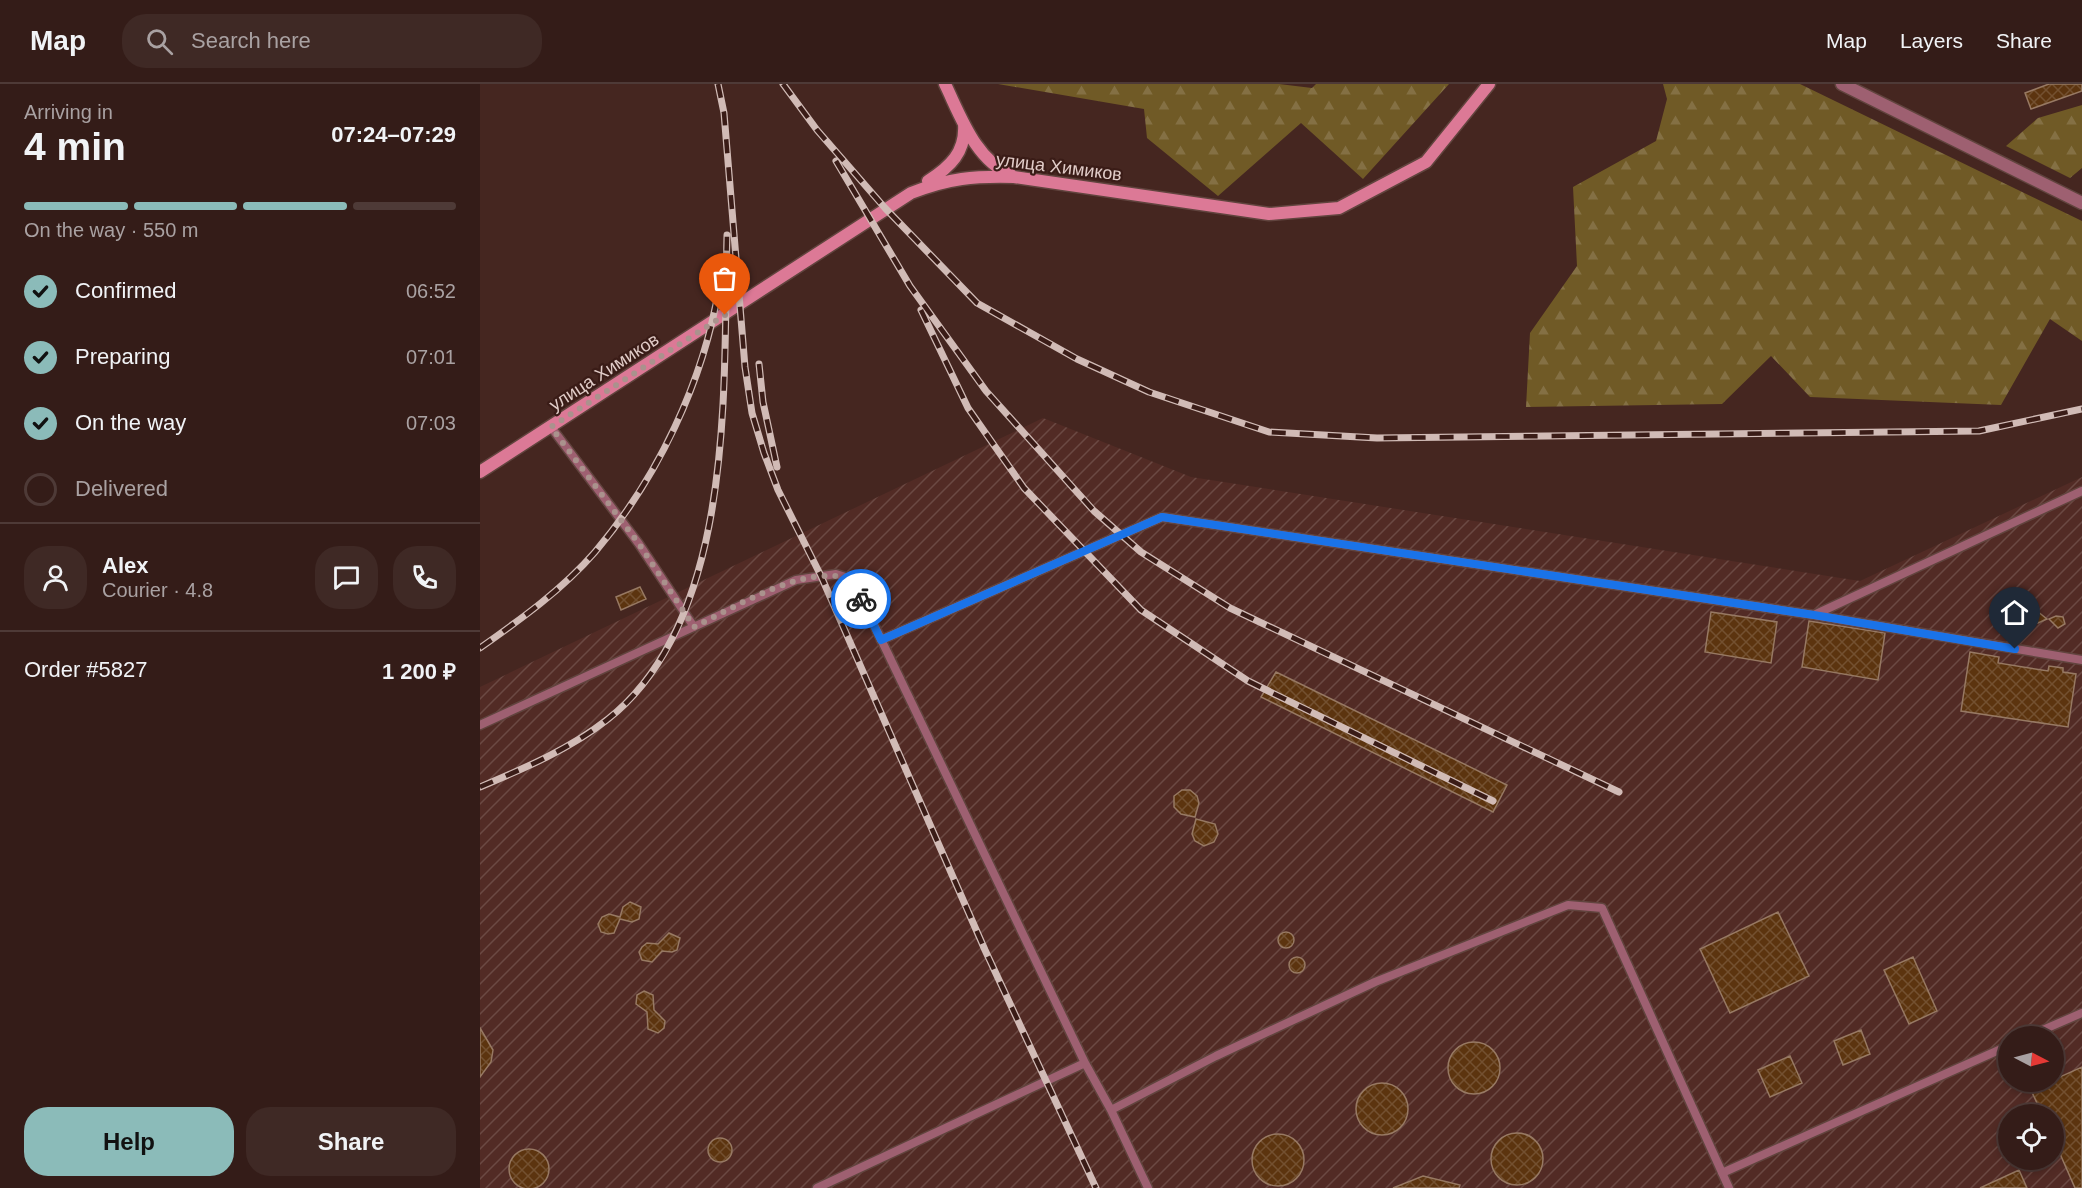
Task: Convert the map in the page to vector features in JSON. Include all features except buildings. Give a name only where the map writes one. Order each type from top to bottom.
[{"type":"street","points":[[945,84],[964,123],[990,163],[1014,177]]},
{"type":"street","name":"улица Химиков","points":[[480,472],[911,193],[958,177],[1014,177],[1269,214],[1339,208],[1426,162],[1489,84]]},
{"type":"street","points":[[1842,84],[2082,203]]},
{"type":"street","points":[[911,193],[955,160],[962,148],[964,123]]},
{"type":"lane","points":[[551,427],[639,544],[694,627]]},
{"type":"lane","points":[[1814,615],[2082,490]]},
{"type":"lane","points":[[881,640],[1162,517],[1814,615],[2082,660]]},
{"type":"lane","points":[[480,725],[796,580],[836,574],[852,579],[1148,1188]]},
{"type":"lane","points":[[1111,1110],[1216,1056],[1375,982],[1568,905],[1602,908],[1729,1188]]},
{"type":"lane","points":[[2052,1026],[2082,1013]]},
{"type":"lane","points":[[1722,1173],[1998,1050]]},
{"type":"lane","points":[[817,1188],[1086,1063]]},
{"type":"shaded area","points":[[1043,418],[1191,477],[1860,581],[2082,477],[2082,1188],[480,1188],[480,687]]},
{"type":"green space","points":[[998,84],[1279,84],[1312,88],[1316,84],[1449,84],[1363,179],[1301,123],[1218,196],[1147,138],[1144,109]]},
{"type":"green space","points":[[1663,84],[1800,84],[2082,221],[2082,341],[2050,319],[2001,405],[1810,397],[1771,356],[1722,404],[1526,407],[1530,333],[1577,266],[1573,187],[1656,141],[1667,99]]},
{"type":"green space","points":[[2082,105],[2082,168],[2070,178],[2006,146],[2038,118]]},
{"type":"railway","points":[[718,84],[724,113],[745,367],[752,413],[764,453],[778,490],[821,576],[985,950],[1096,1188]]},
{"type":"railway","points":[[783,84],[817,130],[885,208],[977,303],[1077,359],[1149,392],[1269,432],[1377,438],[1979,431],[2082,409]]},
{"type":"railway","points":[[836,161],[910,286],[986,391],[1094,511],[1141,552],[1230,608],[1619,792]]},
{"type":"railway","points":[[480,787],[563,749],[608,719],[650,675],[680,621],[701,560],[714,494],[722,426],[727,235]]},
{"type":"railway","points":[[480,648],[526,615],[569,579],[618,524],[658,461],[690,393],[712,322],[719,287]]},
{"type":"railway","points":[[921,310],[968,408],[1024,488],[1141,610],[1248,681],[1493,801]]},
{"type":"railway","points":[[759,364],[763,402],[777,467]]},
{"type":"way so far","points":[[725,315],[551,427],[639,544],[694,627],[796,580],[836,574],[852,579],[861,599]]},
{"type":"route","points":[[861,599],[881,640],[1162,517],[1814,615],[2015,649]]}]
